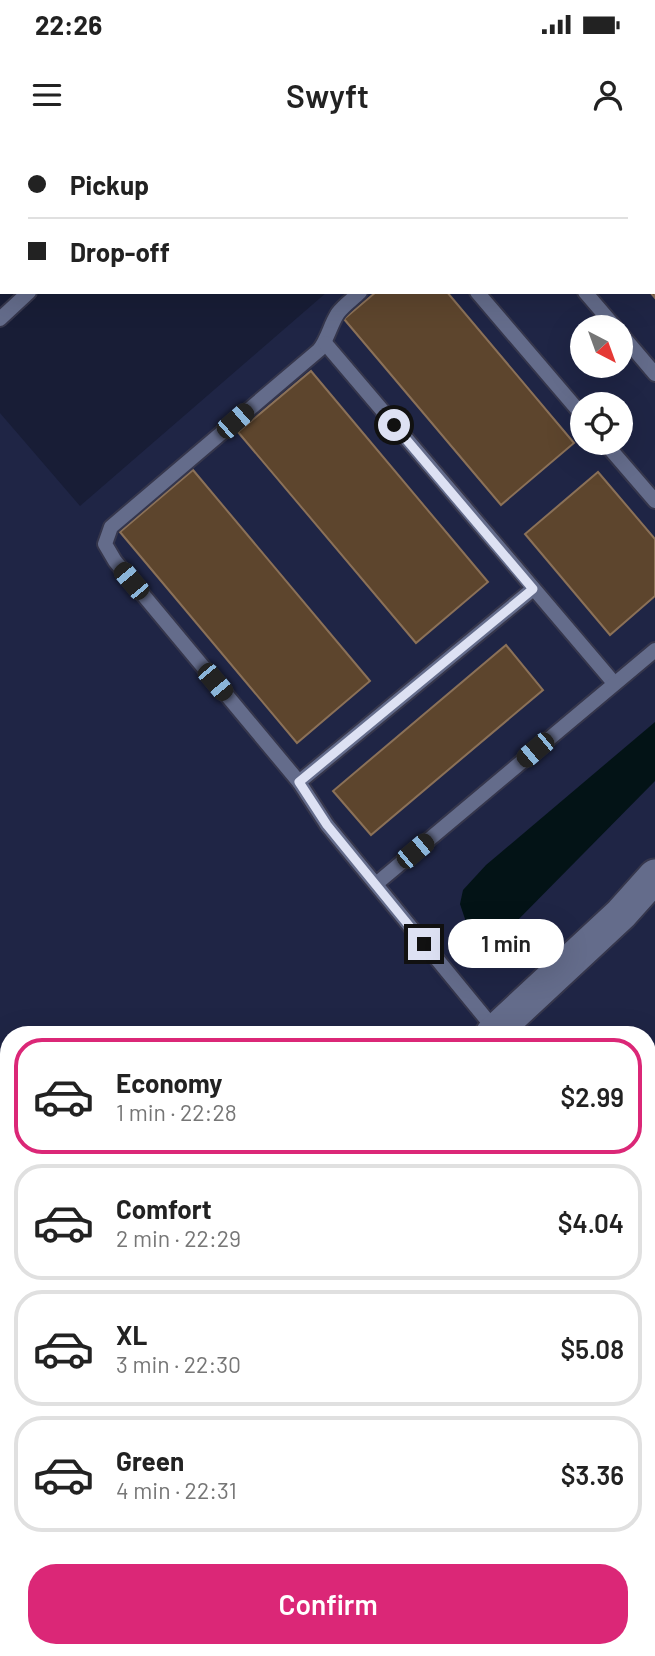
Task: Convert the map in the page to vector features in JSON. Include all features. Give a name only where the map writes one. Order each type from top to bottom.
[{"type":"street","points":[[501,1026],[621,914],[655,876]]},
{"type":"lane","points":[[0,319],[27,294]]},
{"type":"lane","points":[[358,294],[340,310],[325,343],[110,527],[105,544],[114,561],[299,782],[327,825],[488,1026]]},
{"type":"lane","points":[[479,294],[570,401]]},
{"type":"lane","points":[[587,294],[605,315]]},
{"type":"lane","points":[[325,343],[614,683]]},
{"type":"lane","points":[[634,349],[655,374]]},
{"type":"lane","points":[[615,455],[655,501]]},
{"type":"lane","points":[[299,782],[533,589]]},
{"type":"lane","points":[[376,884],[655,650]]},
{"type":"shaded area","points":[[325,294],[655,294],[655,1026],[0,1026],[0,413],[80,506]]},
{"type":"shaded area","points":[[655,722],[655,781],[508,930],[495,939],[480,937],[468,928],[460,904],[463,890],[486,865]]},
{"type":"building","points":[[374,294],[449,294],[570,438],[570,446],[501,505],[344,319]]},
{"type":"building","points":[[311,371],[488,582],[416,643],[238,432]]},
{"type":"building","points":[[193,470],[370,681],[297,743],[120,532]]},
{"type":"building","points":[[598,472],[655,539],[655,596],[610,635],[525,534]]},
{"type":"building","points":[[506,645],[543,690],[371,835],[333,791]]},
{"type":"route","points":[[394,425],[533,589],[299,782],[327,825],[424,944]]}]
